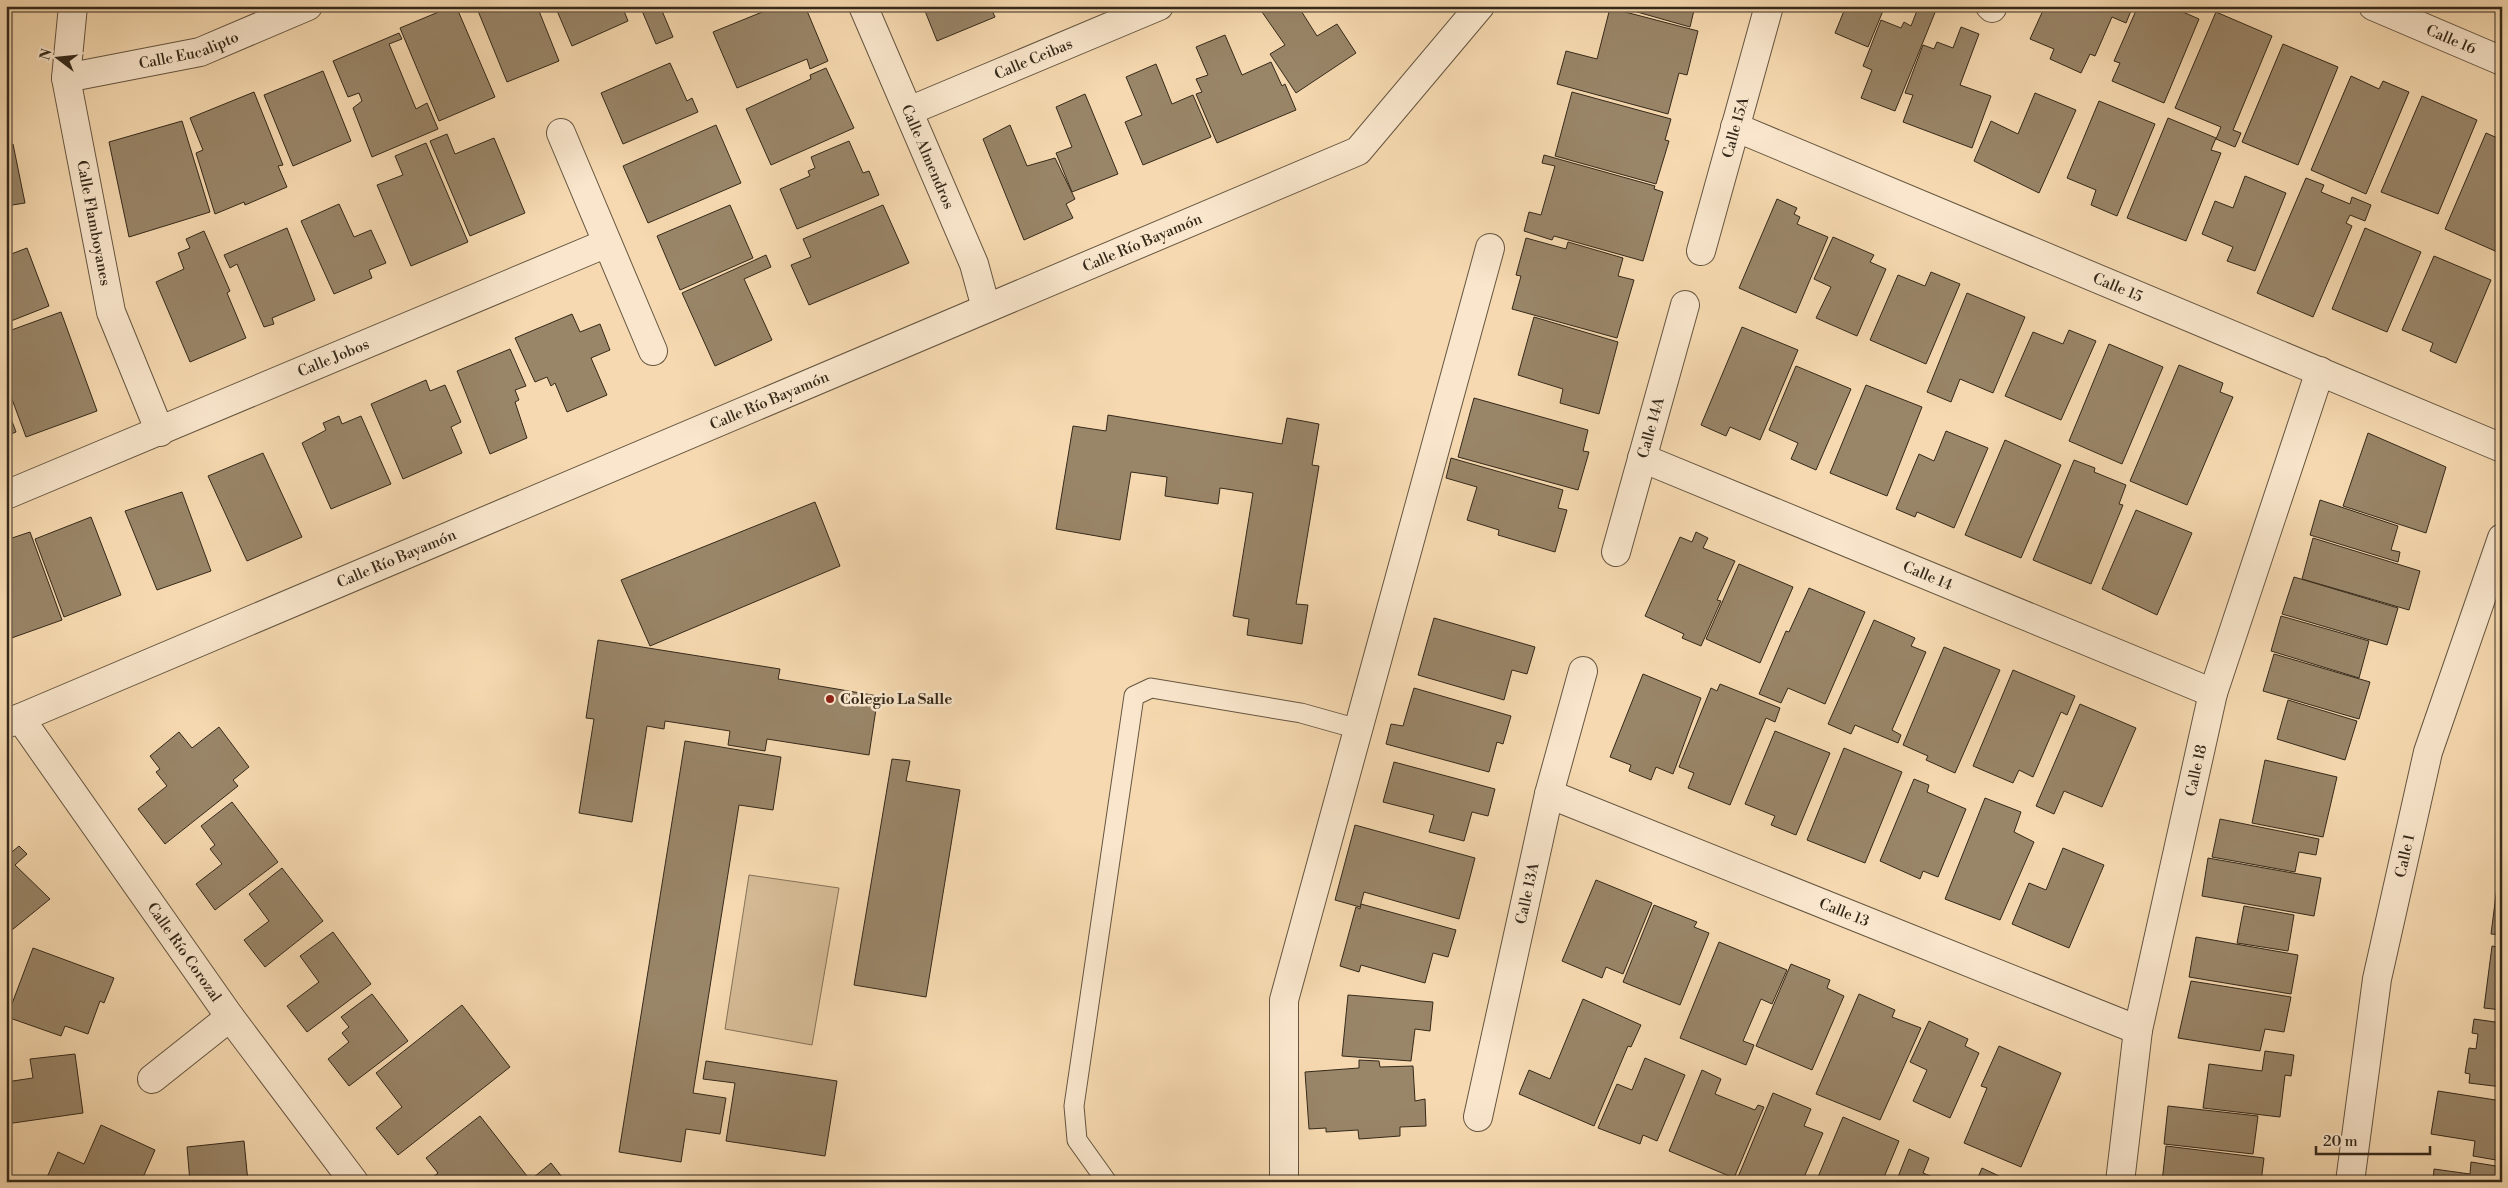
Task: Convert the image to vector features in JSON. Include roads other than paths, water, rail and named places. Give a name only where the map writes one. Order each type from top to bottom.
[{"type":"street","name":"Calle Flamboyanes","points":[[73,6],[66,78],[111,312],[160,432]]},
{"type":"street","name":"Calle Eucalipto","points":[[66,78],[200,52],[308,6]]},
{"type":"street","name":"Calle Almendros","points":[[863,6],[974,264],[986,308]]},
{"type":"street","name":"Calle Ceibas","points":[[909,111],[1159,6]]},
{"type":"street","name":"Calle Río Bayamón","points":[[13,721],[1358,151],[1480,6]]},
{"type":"street","name":"Calle 15A","points":[[1701,250],[1769,6]]},
{"type":"street","name":"Calle 16","points":[[2373,6],[2502,61]]},
{"type":"street","name":"Calle 15","points":[[1735,127],[2502,448]]},
{"type":"street","points":[[561,133],[653,351]]},
{"type":"street","name":"Calle Jobos","points":[[6,495],[607,243]]},
{"type":"street","points":[[1284,1182],[1284,1000],[1490,248]]},
{"type":"street","name":"Calle 14A","points":[[1616,552],[1685,305]]},
{"type":"street","name":"Calle 18","points":[[2120,1182],[2138,1030],[2213,693],[2320,371]]},
{"type":"street","name":"Calle 14","points":[[1642,458],[2213,693]]},
{"type":"street","name":"Calle 1","points":[[2350,1182],[2377,979],[2428,752],[2502,538]]},
{"type":"street","name":"Calle 13A","points":[[1478,1117],[1549,794],[1583,671]]},
{"type":"street","name":"Calle Río Corozal","points":[[13,721],[230,1017],[354,1182]]},
{"type":"street","name":"Calle 13","points":[[1549,794],[2138,1030]]},
{"type":"street","points":[[152,1080],[230,1017]]},
{"type":"lane","points":[[1107,1182],[1077,1140],[1074,1106],[1134,696],[1151,688],[1301,713],[1358,729]]},
{"type":"place","name":"Colegio La Salle","points":[[830,699]]}]
